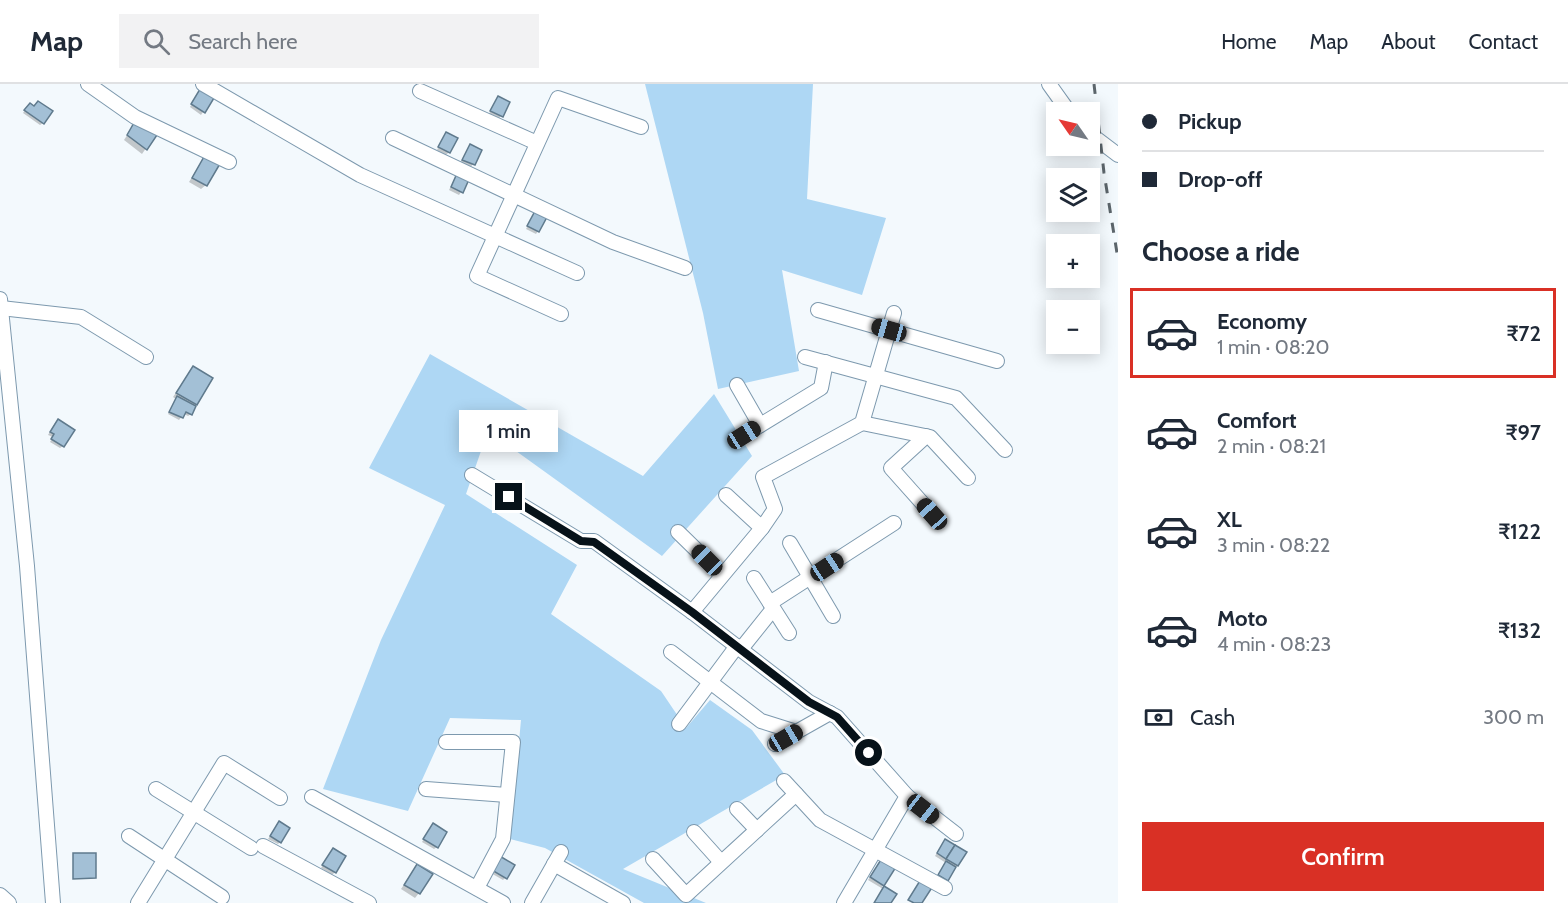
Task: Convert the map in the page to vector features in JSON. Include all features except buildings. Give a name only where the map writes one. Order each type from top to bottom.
[{"type":"street","points":[[88,84],[135,117],[229,162]]},
{"type":"street","points":[[203,84],[360,176],[576,273]]},
{"type":"street","points":[[1048,84],[1062,102]]},
{"type":"street","points":[[420,91],[537,143]]},
{"type":"street","points":[[561,314],[477,276],[558,98],[641,127]]},
{"type":"street","points":[[393,138],[613,242],[685,268]]},
{"type":"street","points":[[1100,141],[1118,155]]},
{"type":"street","points":[[0,298],[4,370],[53,903]]},
{"type":"street","points":[[819,310],[997,361]]},
{"type":"street","points":[[862,423],[894,313]]},
{"type":"street","points":[[1,314],[81,317],[146,357]]},
{"type":"street","points":[[805,357],[956,398],[1005,450]]},
{"type":"street","points":[[744,435],[821,388],[826,362]]},
{"type":"street","points":[[737,385],[760,425]]},
{"type":"street","points":[[692,612],[775,509],[763,477],[862,423],[926,436],[968,478]]},
{"type":"street","points":[[926,436],[891,468],[932,514]]},
{"type":"street","points":[[472,475],[581,541],[594,542],[692,612],[809,702],[837,717],[907,796],[957,834]]},
{"type":"street","points":[[726,495],[762,528]]},
{"type":"street","points":[[680,724],[772,606],[894,523]]},
{"type":"street","points":[[678,532],[722,575]]},
{"type":"street","points":[[790,543],[832,616]]},
{"type":"street","points":[[754,578],[789,633]]},
{"type":"street","points":[[671,652],[761,721],[796,732]]},
{"type":"street","points":[[775,744],[830,713]]},
{"type":"street","points":[[446,742],[513,742],[503,839],[477,888]]},
{"type":"street","points":[[138,903],[224,763],[280,798]]},
{"type":"street","points":[[784,781],[820,820],[945,888]]},
{"type":"street","points":[[156,789],[257,847],[369,903]]},
{"type":"street","points":[[426,789],[507,795]]},
{"type":"street","points":[[653,859],[686,895],[796,794]]},
{"type":"street","points":[[312,796],[503,903]]},
{"type":"street","points":[[849,901],[874,851],[907,796]]},
{"type":"street","points":[[737,809],[757,830]]},
{"type":"street","points":[[694,832],[722,862]]},
{"type":"street","points":[[129,836],[222,897]]},
{"type":"street","points":[[532,903],[558,858],[623,903]]},
{"type":"street","points":[[0,893],[9,903]]},
{"type":"shaded area","points":[[645,84],[813,84],[807,199],[886,218],[862,295],[782,270],[799,371],[718,389],[703,313]]},
{"type":"shaded area","points":[[430,354],[643,476],[714,394],[752,456],[662,556],[488,431],[466,494],[577,565],[551,614],[661,691],[686,728],[710,700],[752,730],[785,775],[623,869],[706,903],[644,903],[545,848],[510,839],[521,720],[450,718],[408,811],[323,789],[381,640],[445,505],[369,468]]},
{"type":"railway","points":[[1094,84],[1104,173],[1118,259]]},
{"type":"route","points":[[509,497],[581,541],[594,542],[692,612],[809,702],[837,717],[869,753]]}]
